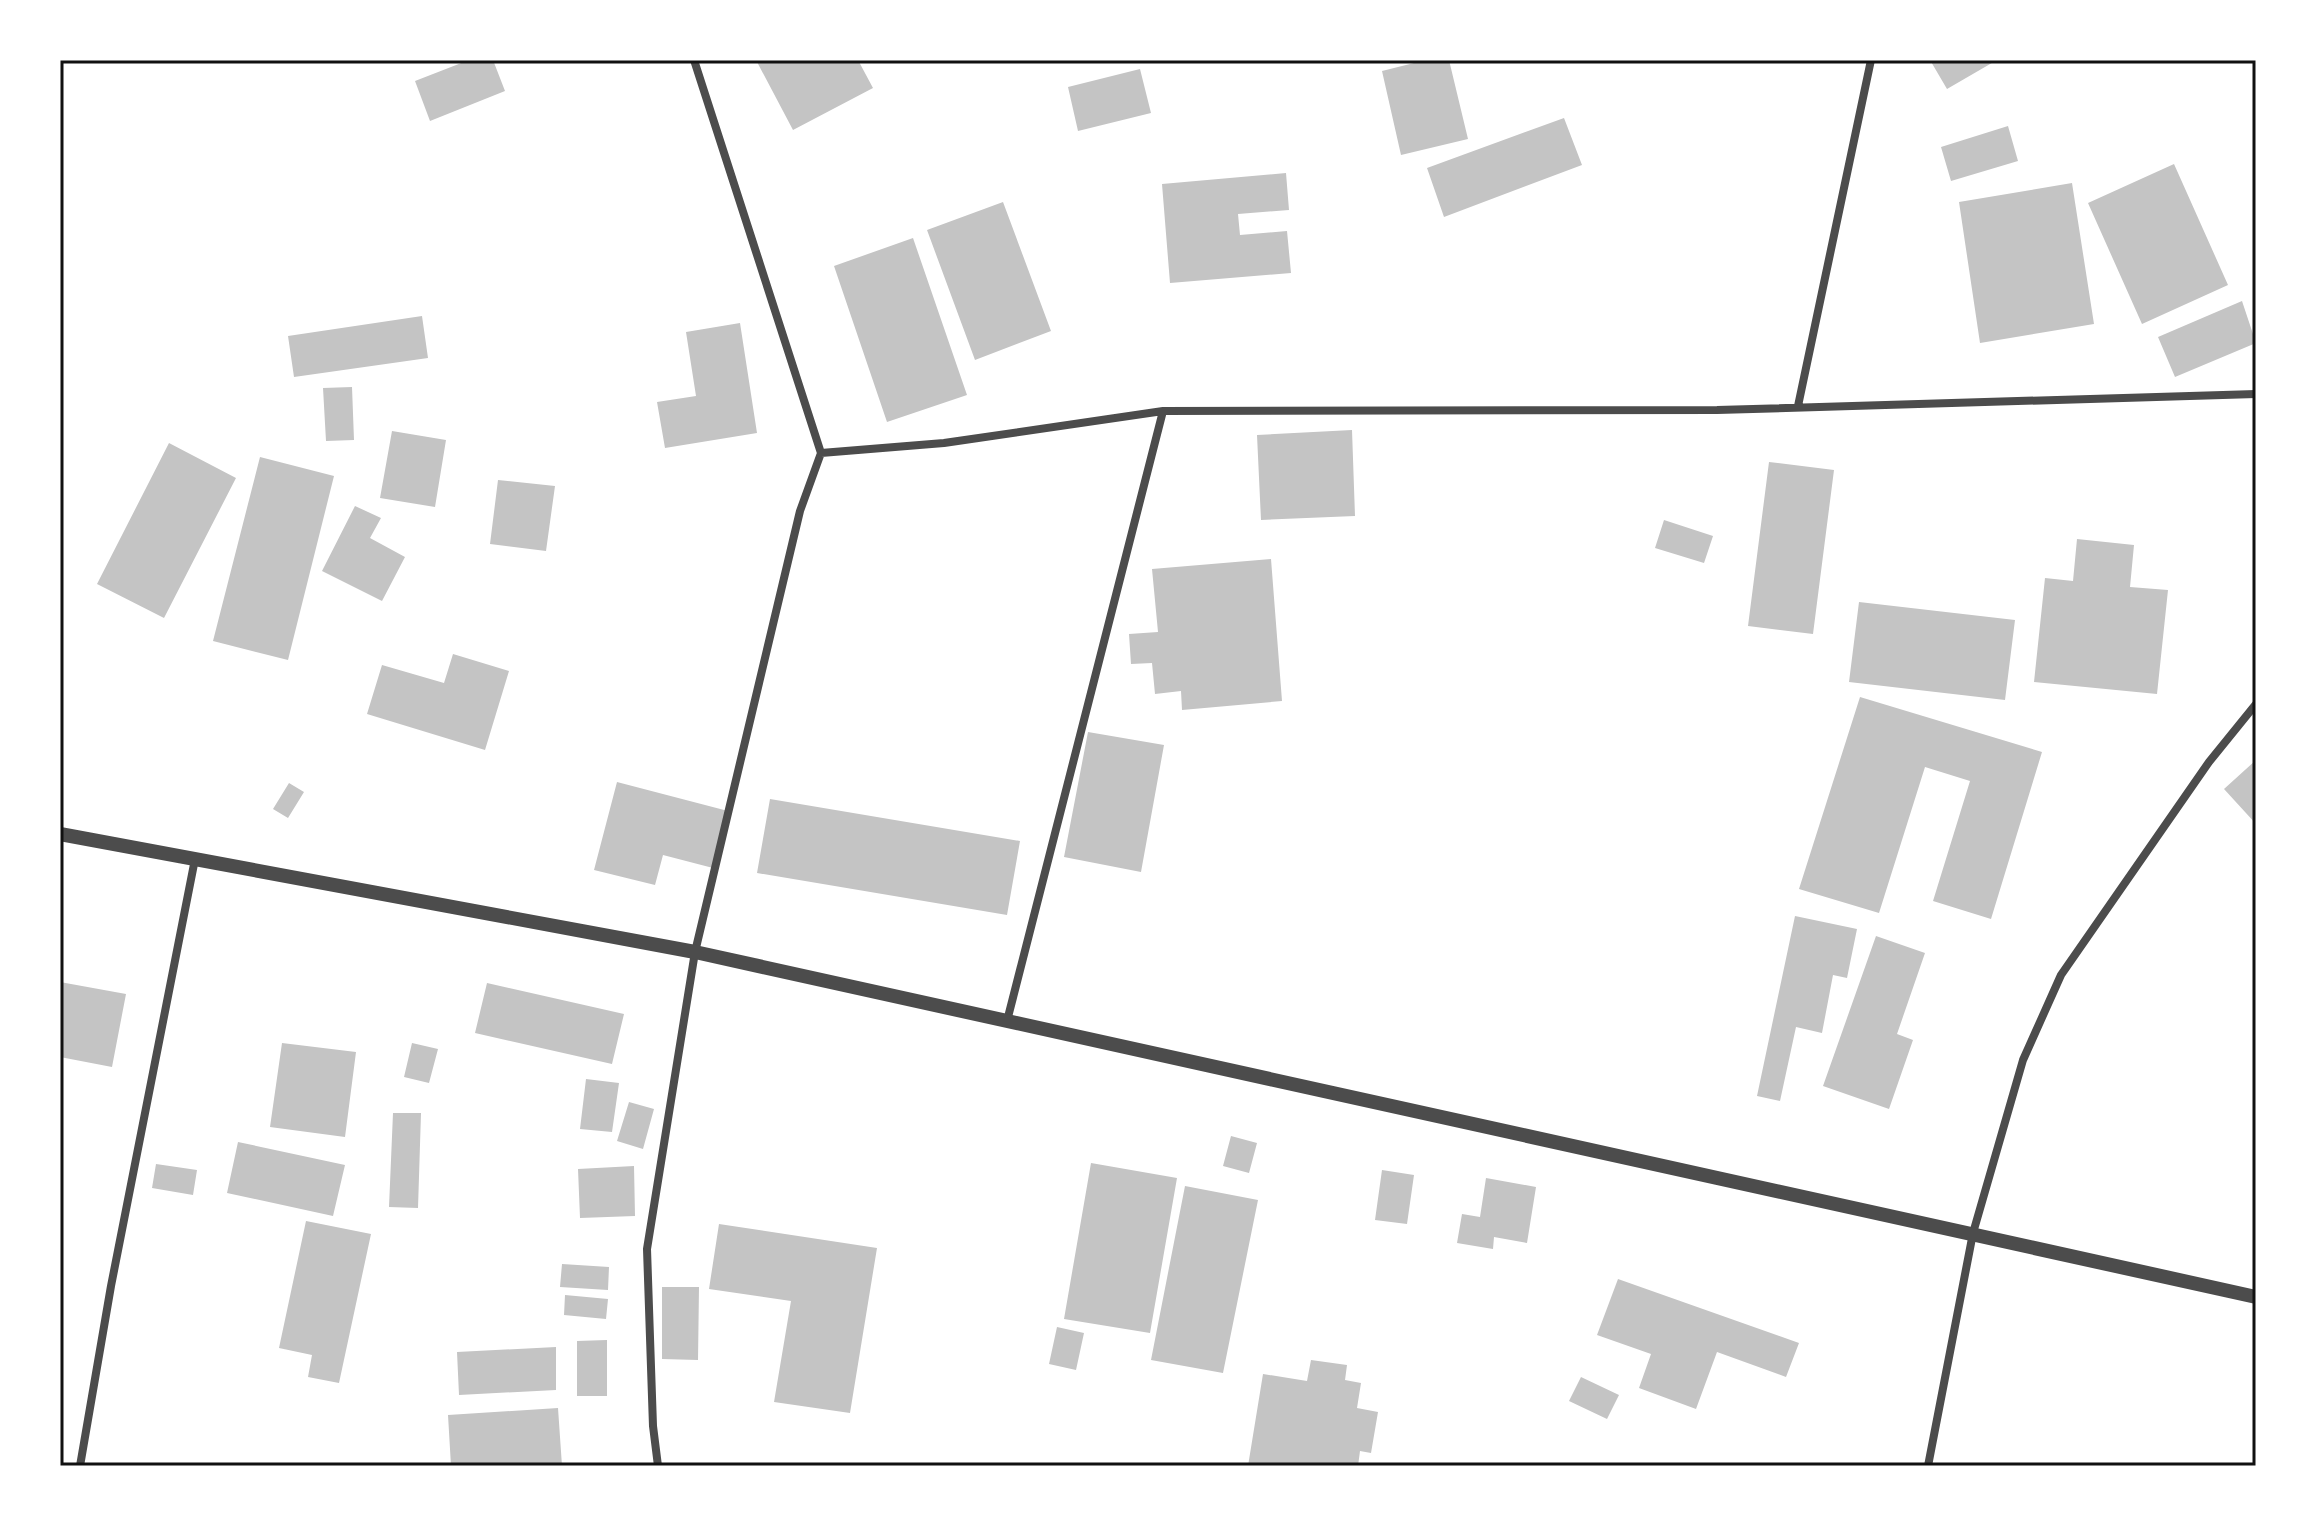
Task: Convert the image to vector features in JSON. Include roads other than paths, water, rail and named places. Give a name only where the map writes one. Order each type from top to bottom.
[{"type":"street","points":[[658,1466],[653,1426],[647,1249],[695,952],[800,511],[821,453],[694,60]]},
{"type":"street","points":[[1798,406],[1871,60]]},
{"type":"street","points":[[821,453],[944,443],[1163,411],[1717,410],[2256,394]]},
{"type":"street","points":[[1007,1021],[1163,411]]},
{"type":"street","points":[[1928,1466],[1973,1233],[2023,1060],[2061,975],[2209,762],[2256,704]]},
{"type":"street","points":[[60,834],[695,952],[2256,1297]]},
{"type":"street","points":[[80,1466],[111,1286],[195,858]]}]
